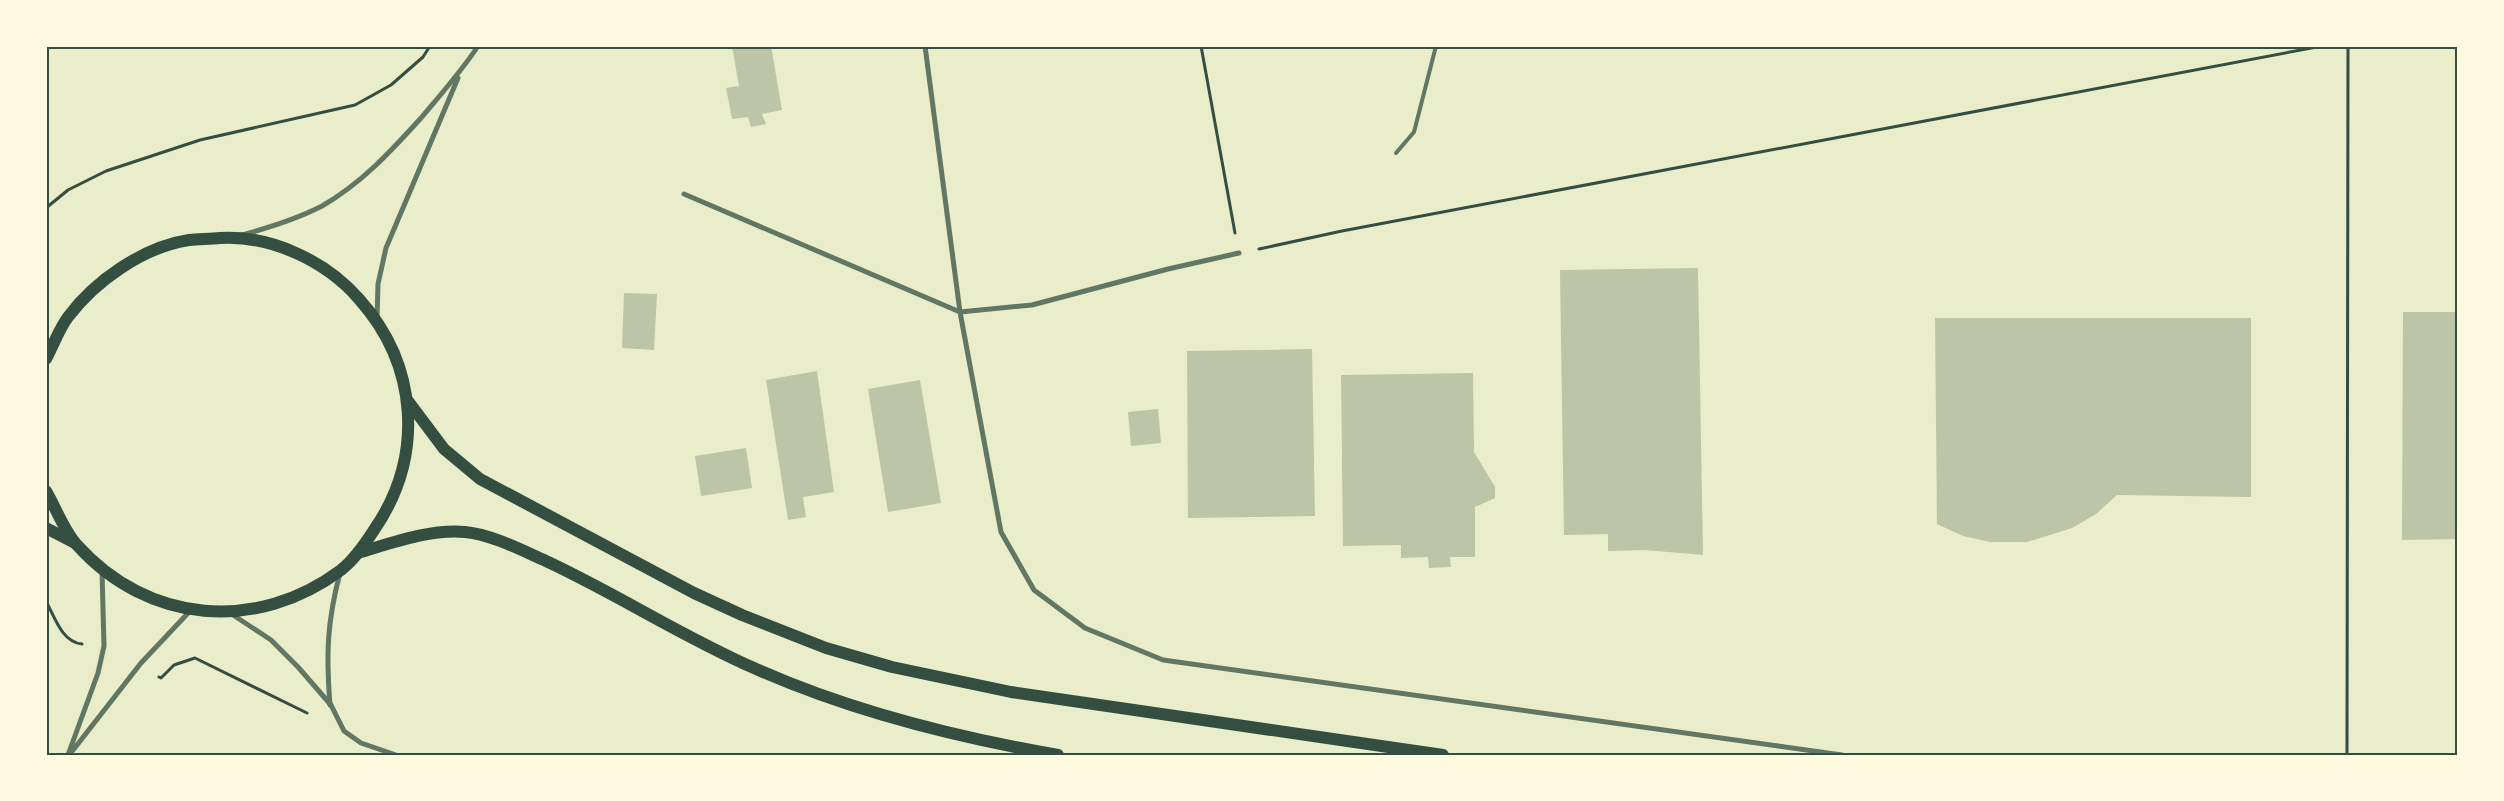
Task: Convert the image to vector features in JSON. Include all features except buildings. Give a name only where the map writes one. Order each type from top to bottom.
[{"type":"main road","points":[[46,359],[67,318],[100,282],[132,261],[187,240],[235,237],[277,245],[316,262],[349,287],[377,319],[397,358],[408,400],[407,456],[390,508],[358,553],[341,570],[289,600],[229,613],[191,610],[144,596],[102,570],[75,543],[46,491]]},
{"type":"main road","points":[[408,400],[444,449],[480,479],[694,593],[750,619],[826,648],[892,666],[1012,692],[1443,755]]},
{"type":"main road","points":[[46,528],[75,543]]},
{"type":"main road","points":[[358,553],[404,539],[444,532],[466,532],[490,538],[564,569],[713,649],[810,691],[885,717],[1011,747],[1058,755]]},
{"type":"street","points":[[377,319],[378,284],[386,248],[461,73],[478,46]]},
{"type":"street","points":[[925,46],[960,312],[1001,532],[1034,590],[1085,628],[1163,660],[1842,755]]},
{"type":"street","points":[[235,237],[288,221],[321,206],[352,186],[383,160],[461,73]]},
{"type":"street","points":[[684,194],[960,312],[1032,305],[1168,269],[1239,253]]},
{"type":"street","points":[[69,755],[98,674],[104,646],[102,570]]},
{"type":"street","points":[[330,706],[326,659],[330,610],[341,570]]},
{"type":"street","points":[[69,755],[141,663],[191,610]]},
{"type":"street","points":[[229,613],[271,640],[330,706],[344,731],[361,743],[396,755]]},
{"type":"lane","points":[[1396,153],[1414,132],[1436,46]]},
{"type":"path","points":[[46,208],[68,190],[106,171],[200,140],[355,105],[391,85],[423,58],[430,46]]},
{"type":"path","points":[[1201,46],[1239,253],[1371,225],[2322,46]]},
{"type":"path","points":[[2347,755],[2348,46]]},
{"type":"path","points":[[46,602],[64,635],[74,643],[104,646]]},
{"type":"path","points":[[153,672],[162,678],[174,665],[195,658],[344,731]]}]
